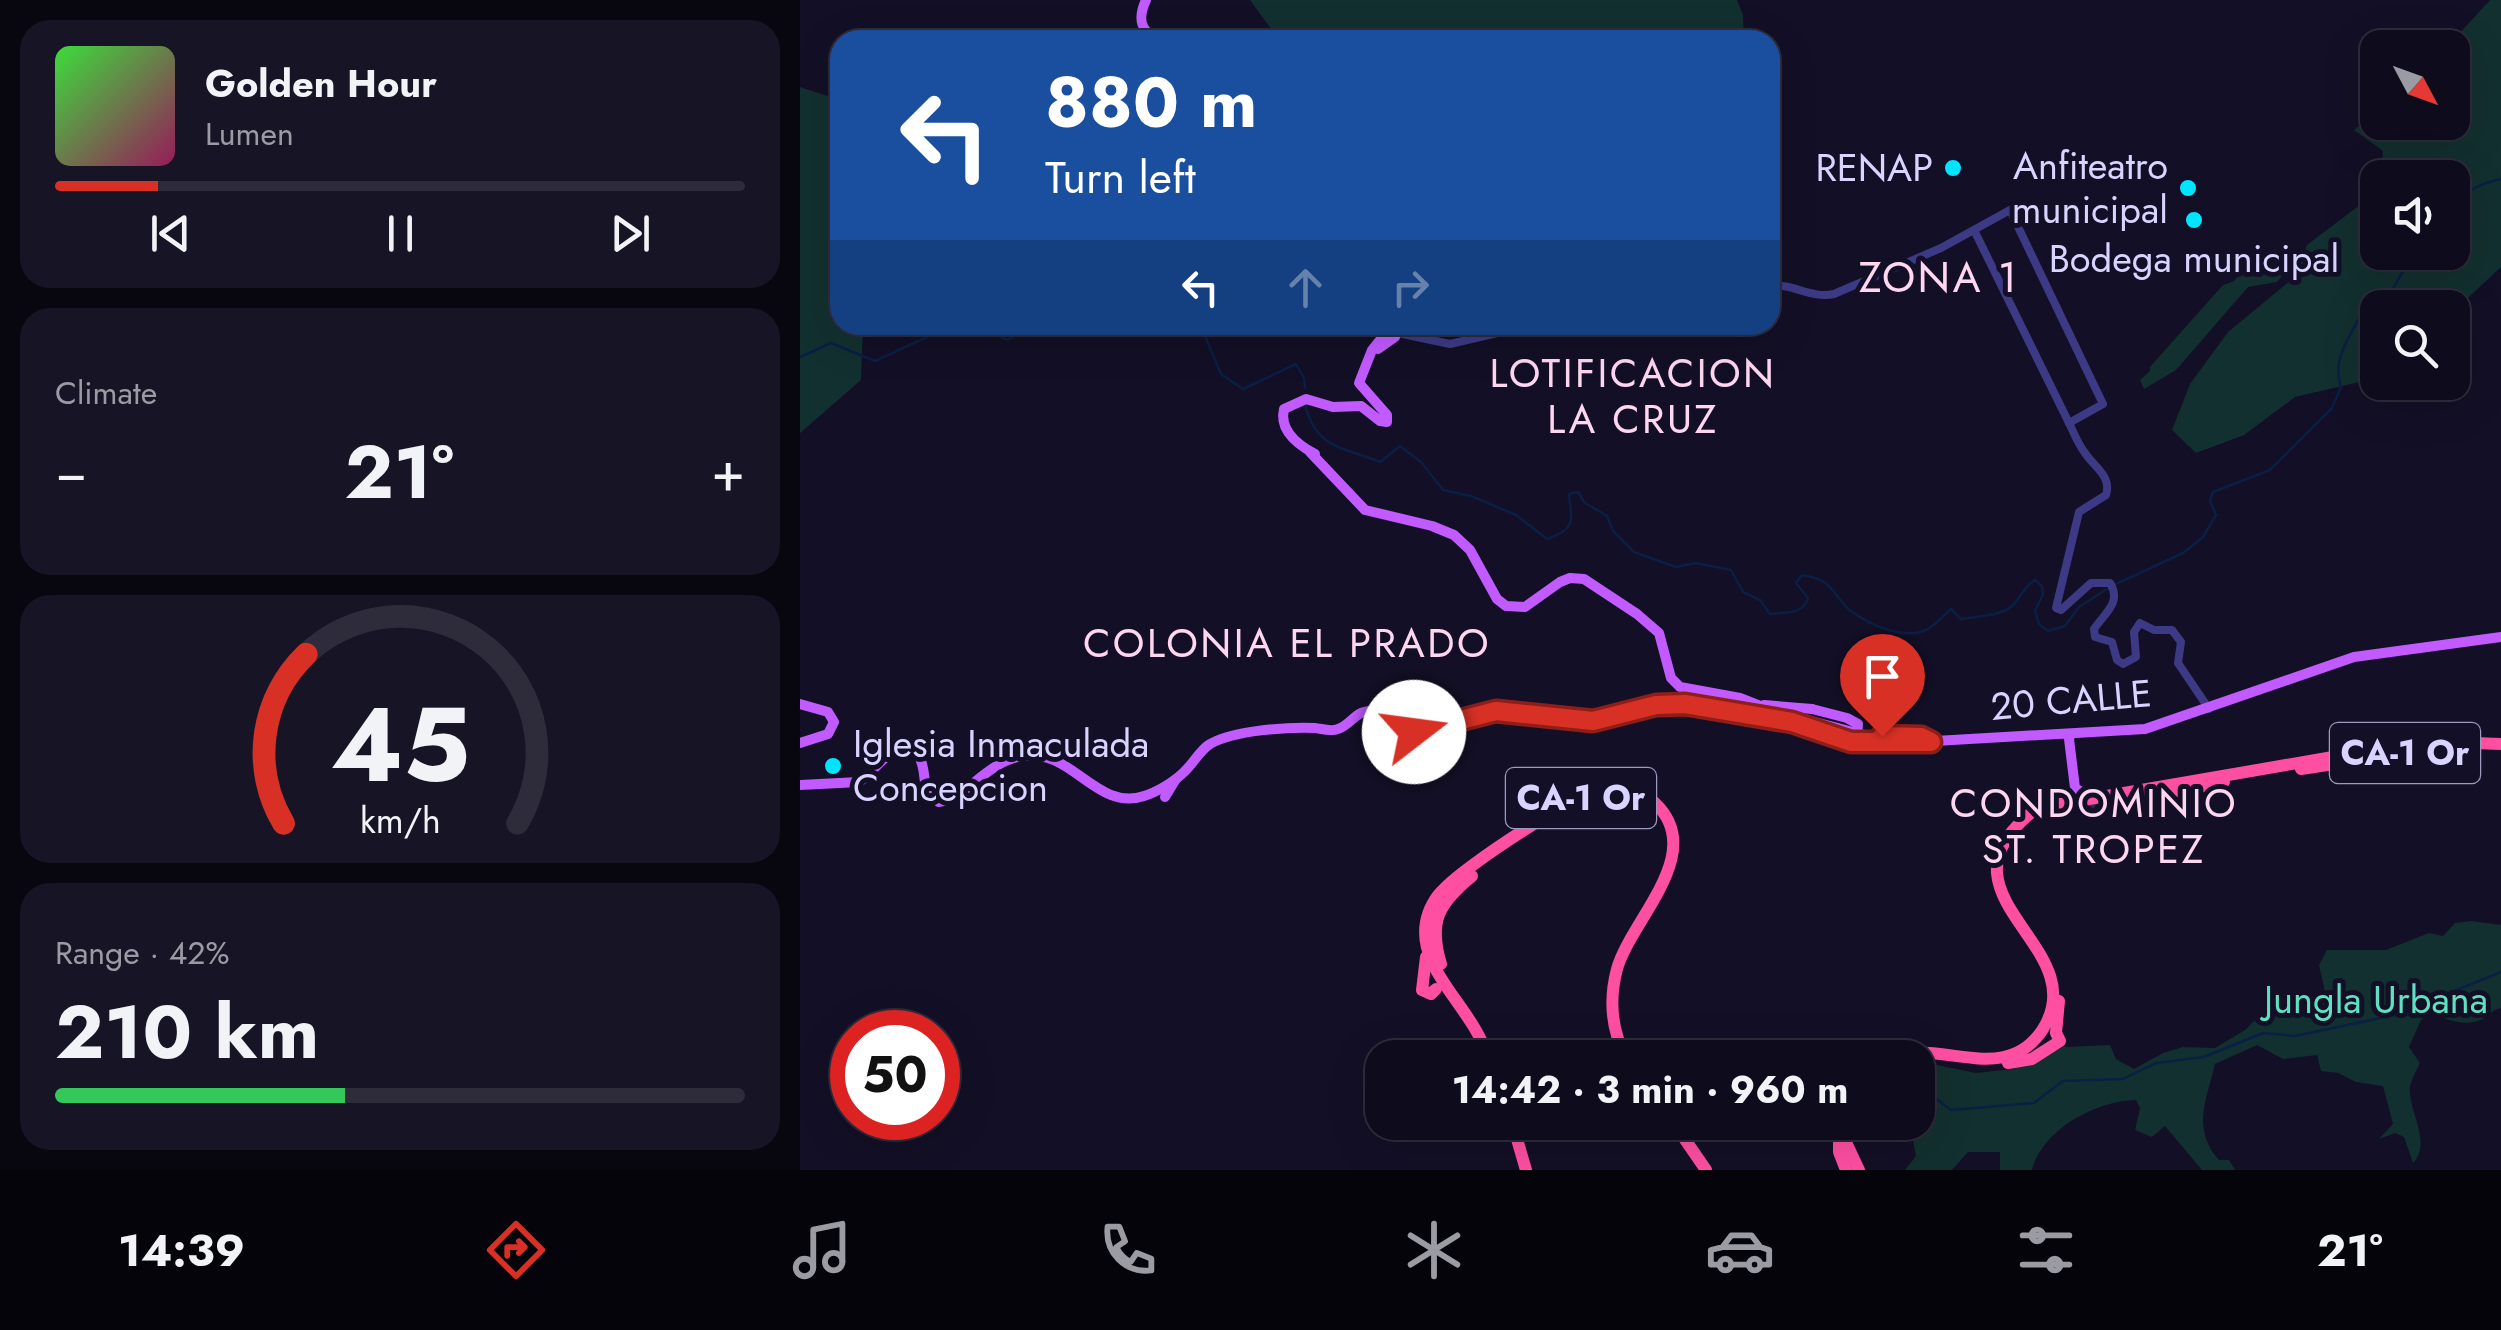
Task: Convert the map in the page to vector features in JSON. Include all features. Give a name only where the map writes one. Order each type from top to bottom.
[{"type":"highway","name":"CA-1 Or","points":[[1935,1052],[1977,1060],[2002,1058],[2027,1046],[2044,1028],[2052,999],[2052,972],[2007,908],[1998,873],[2001,851],[2016,826],[2037,808],[2407,744],[2501,748]]},
{"type":"highway","name":"CA-1 Or","points":[[1935,1060],[1980,1066],[2017,1064],[2060,1041],[2056,1033],[2059,982],[2054,962],[2007,892],[2004,864],[2015,837],[2035,818],[2053,810],[2415,751],[2501,748]]},
{"type":"highway","points":[[2182,777],[2199,779]]},
{"type":"highway","points":[[2167,794],[2224,782]]},
{"type":"highway","name":"CA-1 Or","points":[[1482,1040],[1473,1020],[1438,974],[1427,950],[1428,915],[1437,896],[1453,880],[1591,792],[1623,788],[1646,795],[1667,818],[1673,852],[1666,875],[1618,967],[1612,1013],[1618,1040]]},
{"type":"highway","name":"CA-1 Or","points":[[1486,1040],[1480,1021],[1439,966],[1431,945],[1436,906],[1454,887],[1596,799],[1612,796],[1632,798],[1656,812],[1666,832],[1666,862],[1619,949],[1607,992],[1609,1032],[1613,1040]]},
{"type":"highway","points":[[1441,964],[1435,941],[1438,914],[1453,892],[1478,872]]},
{"type":"highway","points":[[1427,950],[1427,972],[1421,988],[1428,994],[1436,988]]},
{"type":"highway","points":[[1512,1140],[1518,1170]]},
{"type":"highway","points":[[1515,1140],[1526,1170]]},
{"type":"highway","points":[[1681,1140],[1702,1170]]},
{"type":"highway","points":[[1840,1140],[1839,1152],[1852,1170]]},
{"type":"highway","points":[[1844,1140],[1852,1170]]},
{"type":"main road","points":[[1145,30],[1141,15],[1146,0]]},
{"type":"main road","points":[[1387,335],[1360,372],[1360,386],[1386,412],[1388,421],[1380,421],[1361,406],[1297,401],[1284,409],[1282,418],[1291,436],[1325,464],[1366,510],[1454,535],[1475,556],[1498,599],[1510,608],[1525,607],[1570,578],[1584,578],[1652,626],[1658,633],[1672,678],[1680,687],[1746,705]]},
{"type":"main road","name":"20 CALLE","points":[[1746,705],[1872,738],[1899,741],[2145,729],[2354,657],[2501,637]]},
{"type":"main road","points":[[800,785],[859,782],[891,751],[903,747],[920,757],[927,794],[939,802],[950,799],[992,766],[1035,756],[1048,758],[1109,794],[1128,798],[1150,794],[1176,778],[1215,742],[1265,730],[1336,730],[1358,714],[1370,711],[1418,732],[1496,711],[1593,721],[1656,705],[1714,703],[1784,708],[1852,719],[1858,724],[1857,736],[1845,738],[1803,722],[1792,722]]},
{"type":"main road","points":[[800,704],[828,712],[834,722],[828,734],[800,743]]},
{"type":"main road","points":[[1685,704],[1792,722],[1851,742],[1899,741]]},
{"type":"main road","points":[[1784,708],[1869,734],[1921,737],[1931,742]]},
{"type":"main road","points":[[2050,804],[2067,797],[2074,785],[2067,735]]},
{"type":"main road","points":[[1150,794],[1162,800],[1176,778]]},
{"type":"main road","points":[[2074,785],[2091,798]]},
{"type":"street","points":[[1780,285],[1827,296],[1918,258],[2010,210],[2103,404],[2069,423]]},
{"type":"street","points":[[1974,230],[2085,454],[2108,484],[2108,492],[2079,512],[2056,608],[2062,610],[2092,583],[2112,586],[2116,600],[2094,629],[2095,636],[2112,642],[2118,660],[2124,664],[2136,654],[2134,632],[2140,624],[2154,630],[2172,630],[2181,642],[2178,663],[2209,710]]},
{"type":"street","points":[[1394,335],[1460,344],[1495,335]]},
{"type":"green space","points":[[1250,0],[1737,0],[1744,30],[1272,30]]},
{"type":"green space","points":[[2490,0],[2501,0],[2501,267],[2470,296],[2470,290],[2360,290],[2360,382],[2295,397],[2244,435],[2196,453],[2172,430],[2190,384],[2228,332],[2291,280],[2307,245],[2360,205],[2360,270],[2470,270],[2470,160],[2382,160],[2383,151],[2368,140],[2470,140],[2470,30],[2463,30]]},
{"type":"green space","points":[[800,87],[830,97],[830,335],[863,335],[861,380],[800,433]]},
{"type":"green space","points":[[2255,255],[2255,261],[2268,263],[2282,276],[2277,282],[2248,287],[2176,370],[2144,389],[2140,380],[2150,367],[2223,285],[2234,281],[2246,268],[2246,256]]},
{"type":"green space","name":"Jungla Urbana","points":[[2455,923],[2501,925],[2501,1008],[2468,1023],[2431,1013],[2421,1020],[2409,1047],[2420,1063],[2410,1090],[2420,1139],[2413,1163],[2404,1137],[2395,1133],[2379,1139],[2393,1124],[2383,1086],[2321,1071],[2317,1055],[2283,1059],[2257,1045],[2215,1064],[2205,1102],[2205,1137],[2219,1160],[2229,1160],[2235,1170],[2202,1170],[2165,1126],[2152,1137],[2135,1130],[2140,1108],[2136,1100],[2104,1106],[2073,1120],[2047,1142],[2032,1170],[2000,1170],[2000,1152],[1968,1152],[1952,1170],[1905,1170],[1916,1156],[1913,1140],[1935,1140],[1935,1065],[1976,1073],[2012,1069],[2064,1047],[2110,1045],[2116,1059],[2134,1069],[2183,1047],[2215,1048],[2245,1030],[2271,1004],[2300,1014],[2327,1000],[2319,965],[2327,950],[2386,950],[2429,933],[2443,936]]},
{"type":"waterway","points":[[2470,192],[2501,179]]},
{"type":"waterway","points":[[2392,290],[2405,270]]},
{"type":"waterway","points":[[2114,585],[2183,553],[2203,537],[2216,515],[2210,501],[2213,492],[2270,470],[2332,408],[2341,387],[2340,360],[2360,318]]},
{"type":"waterway","points":[[800,357],[831,343],[875,361],[931,335]]},
{"type":"waterway","points":[[998,335],[1007,340],[1017,335]]},
{"type":"waterway","points":[[1202,335],[1221,374],[1243,389],[1296,364],[1305,388]]},
{"type":"waterway","points":[[1305,404],[1316,430],[1332,444],[1380,462],[1400,446],[1422,463],[1443,490],[1471,496],[1516,515],[1547,539],[1567,528],[1571,518],[1569,494],[1578,492],[1585,503],[1607,516],[1613,531],[1634,552],[1676,567],[1696,563],[1731,570],[1743,592],[1760,600],[1770,614],[1793,612],[1806,603],[1808,598],[1796,583],[1802,575],[1828,585],[1851,611],[1868,621],[1887,630],[1917,633],[1933,626],[1951,609],[1961,619],[2001,612],[2012,606],[2035,580],[2042,586],[2043,595],[2035,610],[2039,624],[2048,631],[2065,626],[2079,607],[2107,589]]},
{"type":"waterway","points":[[1935,1098],[1951,1110],[2034,1103],[2063,1081],[2123,1079],[2156,1063],[2204,1057],[2263,1033],[2295,1036],[2395,1015],[2501,972]]},
{"type":"tunnel","points":[[2096,794],[2093,801],[2099,805],[2167,794]]},
{"type":"place","name":"RENAP","points":[[1953,168]]},
{"type":"place","name":"Anfiteatro municipal","points":[[2188,188]]},
{"type":"place","name":"Bodega municipal","points":[[2194,220]]},
{"type":"place","name":"Iglesia Inmaculada Concepcion","points":[[833,766]]},
{"type":"district","name":"ZONA 1","points":[[1939,277]]},
{"type":"district","name":"LOTIFICACION LA CRUZ","points":[[1633,396]]},
{"type":"district","name":"COLONIA EL PRADO","points":[[1287,643]]},
{"type":"district","name":"CONDOMINIO ST. TROPEZ","points":[[2094,826]]},
{"type":"route","points":[[1414,732],[1496,711],[1593,721],[1656,705],[1685,704],[1792,722],[1851,742],[1931,742],[1921,737],[1882,736]]}]
